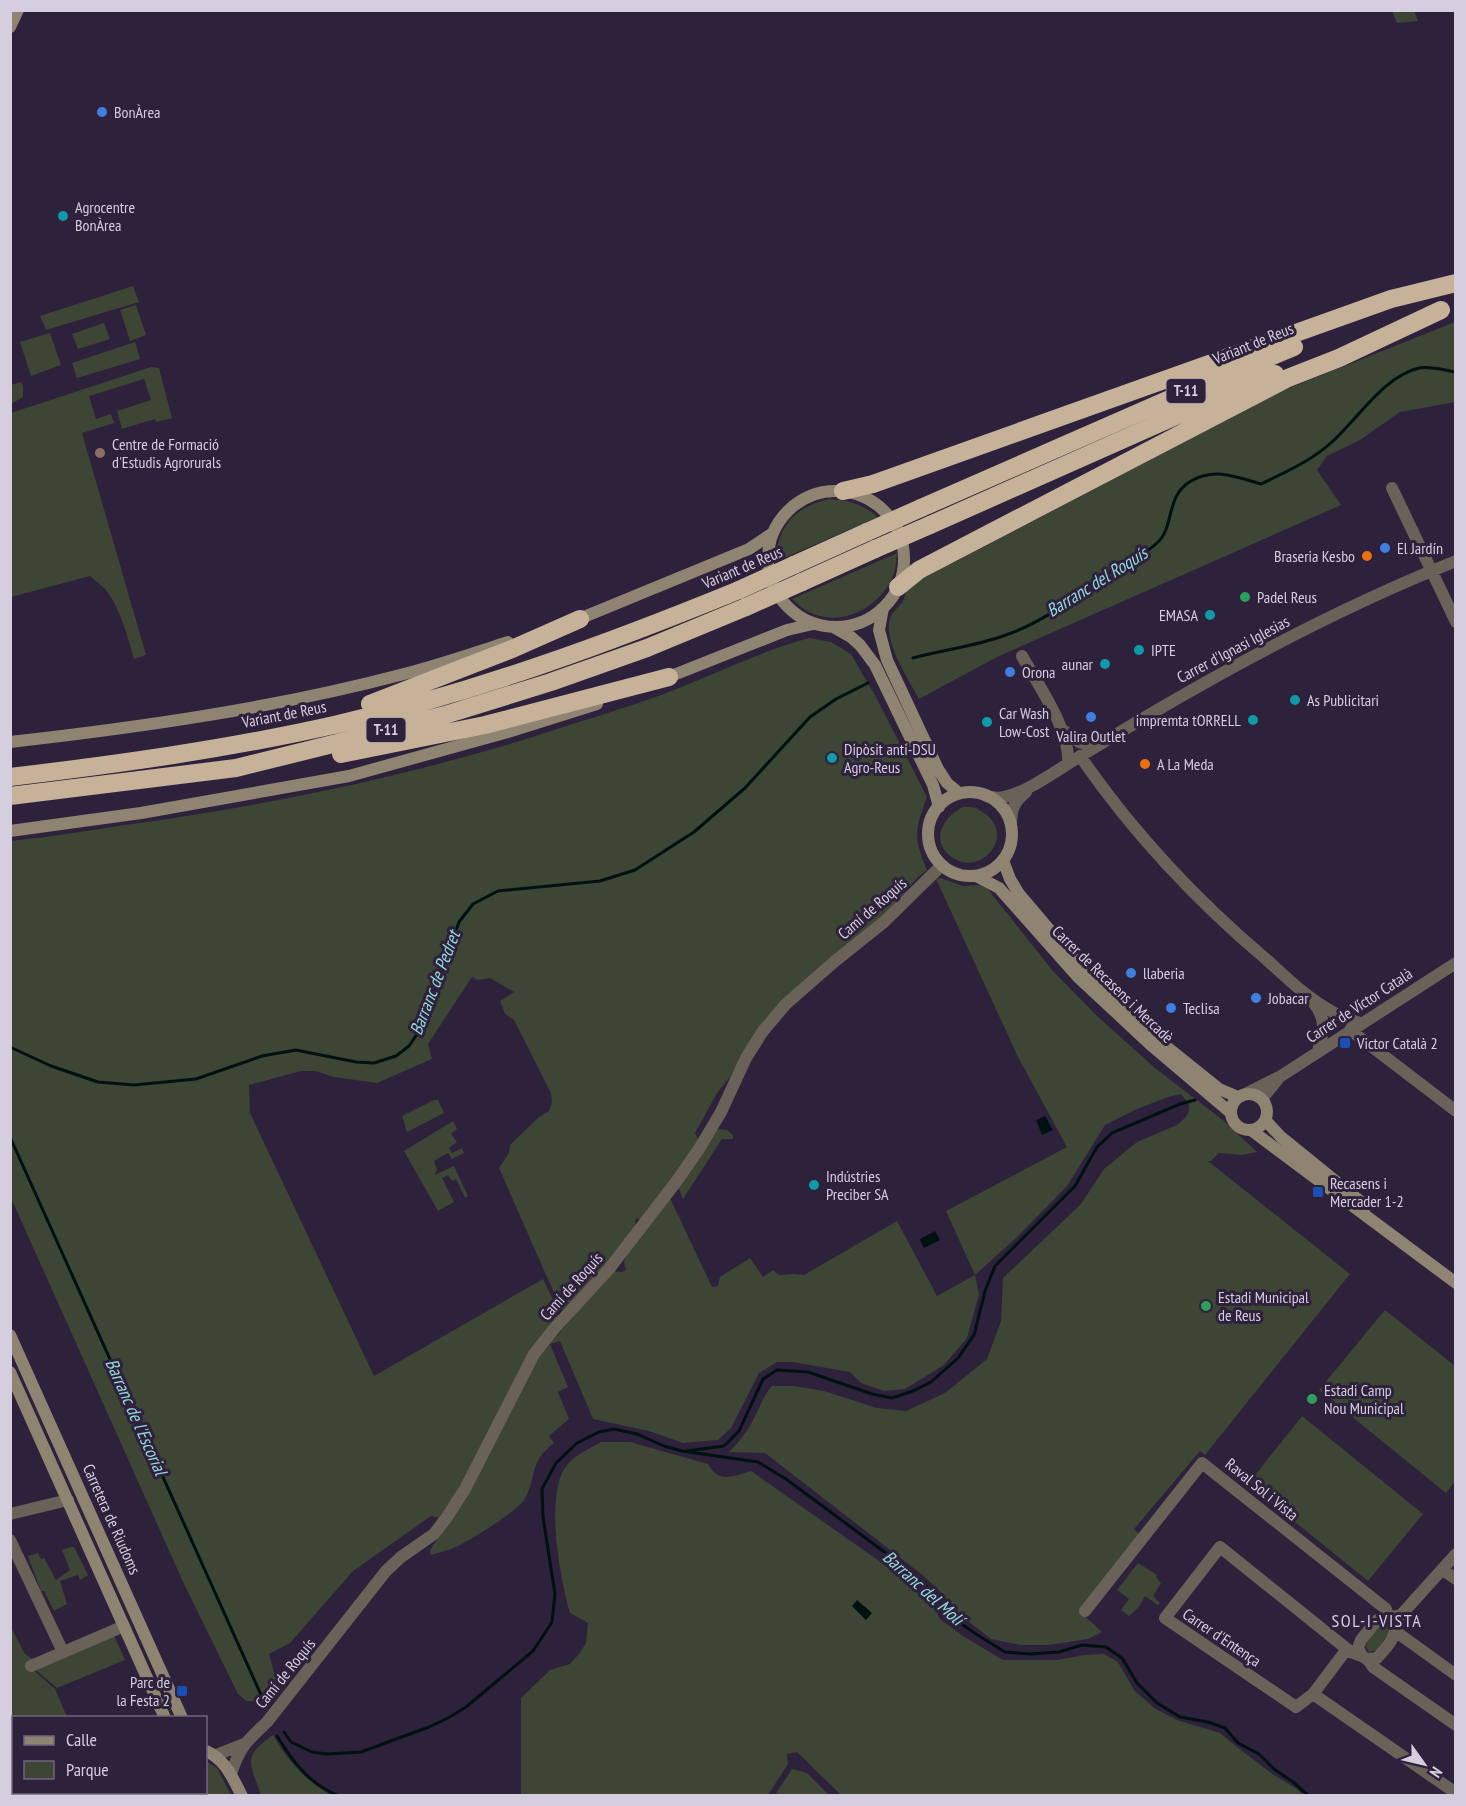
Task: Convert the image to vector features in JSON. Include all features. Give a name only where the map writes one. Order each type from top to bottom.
[{"type":"highway","points":[[843,491],[895,477],[1391,299],[1455,284]]},
{"type":"highway","name":"Variant de Reus","points":[[10,777],[133,763],[334,725],[441,697],[542,666],[638,631],[739,590],[1197,387],[1455,284]]},
{"type":"highway","points":[[898,587],[919,570],[1288,378],[1339,358],[1448,307]]},
{"type":"highway","name":"T-11","points":[[10,796],[236,768],[445,715],[551,682],[647,648],[746,607],[1241,387],[1448,307]]},
{"type":"highway","points":[[209,748],[297,726],[387,699],[580,619]]},
{"type":"highway","points":[[236,768],[272,769],[485,726],[669,677]]},
{"type":"street","points":[[10,27],[18,10]]},
{"type":"street","points":[[1392,488],[1455,622]]},
{"type":"street","points":[[10,831],[165,810],[349,776],[570,713],[669,677],[786,630],[813,624],[834,627],[861,623],[883,608],[898,587],[904,564],[904,553],[898,530],[892,520],[876,503],[855,493],[830,491],[804,499],[780,519],[773,533],[768,570],[776,593],[792,611],[813,624]]},
{"type":"street","points":[[10,742],[223,714],[319,695],[406,674],[580,619],[749,549],[773,533]]},
{"type":"street","name":"Carrer d'Ignasi Iglesias","points":[[986,796],[1002,798],[1035,784],[1163,705],[1250,657],[1333,616],[1455,561]]},
{"type":"street","points":[[883,608],[879,630],[887,660],[938,769],[947,783],[959,793]]},
{"type":"street","points":[[834,627],[860,645],[875,665],[933,785],[939,807]]},
{"type":"street","points":[[1022,656],[1063,729],[1068,749],[1068,764]]},
{"type":"street","points":[[1063,729],[1079,742],[1094,748]]},
{"type":"street","points":[[1080,756],[1109,798],[1158,856],[1222,922],[1307,994],[1355,1027],[1455,1110]]},
{"type":"street","name":"Carrer d'Ignasi Iglesias","points":[[1011,826],[1014,802],[1035,784]]},
{"type":"street","points":[[976,792],[986,796],[999,806],[1011,826],[1008,850],[1004,860],[989,872],[976,876],[957,874],[942,865],[931,850],[928,831],[931,818],[946,800],[959,793],[976,792]]},
{"type":"street","name":"Carrer de Recasens i Mercadè","points":[[1004,860],[1010,879],[1019,894],[1074,960],[1153,1036],[1219,1089],[1240,1097]]},
{"type":"street","name":"Camí de Roquís","points":[[231,1774],[239,1751],[244,1744],[267,1722],[386,1571],[401,1557],[434,1534],[447,1517],[465,1489],[534,1354],[609,1269],[676,1182],[721,1112],[746,1058],[763,1032],[786,1004],[884,922],[942,865]]},
{"type":"street","name":"Carrer de Recasens i Mercadè","points":[[976,876],[999,888],[1078,977],[1152,1046],[1231,1113]]},
{"type":"street","name":"Carrer de Víctor Català","points":[[1240,1097],[1281,1076],[1455,963]]},
{"type":"street","points":[[1307,994],[1323,1017],[1323,1036],[1318,1052]]},
{"type":"street","name":"Carrer de Víctor Català","points":[[1262,1100],[1281,1076]]},
{"type":"street","points":[[1252,1094],[1262,1100],[1267,1107],[1265,1120],[1258,1128],[1245,1130],[1237,1125],[1231,1113],[1233,1105],[1240,1097],[1252,1094]]},
{"type":"street","points":[[1265,1120],[1281,1137],[1354,1197],[1455,1274]]},
{"type":"street","points":[[1251,1130],[1455,1283]]},
{"type":"street","name":"Carretera de Riudoms","points":[[10,1335],[181,1716]]},
{"type":"street","name":"Carretera de Riudoms","points":[[10,1372],[164,1716]]},
{"type":"street","name":"Raval Sol i Vista","points":[[1084,1611],[1202,1463],[1386,1610],[1388,1617]]},
{"type":"street","points":[[10,1514],[68,1500]]},
{"type":"street","points":[[10,1540],[63,1652]]},
{"type":"street","name":"Carrer d'Entença","points":[[1312,1694],[1296,1707],[1165,1618],[1220,1547],[1347,1649]]},
{"type":"street","points":[[1455,1554],[1401,1615],[1377,1620],[1361,1640],[1358,1648],[1373,1667],[1455,1725]]},
{"type":"street","points":[[1443,1570],[1455,1579]]},
{"type":"street","points":[[1388,1617],[1394,1624],[1395,1631],[1392,1639],[1377,1658],[1353,1654],[1347,1649],[1312,1694],[1455,1793]]},
{"type":"street","points":[[31,1666],[124,1626]]},
{"type":"street","points":[[1395,1631],[1455,1675]]},
{"type":"street","name":"Camí de Roquís","points":[[211,1753],[244,1744]]},
{"type":"street","points":[[211,1753],[224,1762],[242,1796]]},
{"type":"green space","points":[[1392,11],[1414,11],[1418,21],[1397,23]]},
{"type":"green space","points":[[133,286],[139,302],[46,330],[40,316]]},
{"type":"green space","points":[[136,305],[146,335],[130,341],[120,310]]},
{"type":"green space","points":[[1455,322],[1455,402],[1400,412],[1360,440],[1327,456],[1317,470],[1341,505],[997,657],[919,699],[893,649],[889,628],[891,616],[902,602],[907,590],[918,579],[953,563],[1282,391]]},
{"type":"green space","points":[[104,323],[110,339],[78,349],[72,334]]},
{"type":"green space","points":[[50,333],[61,365],[31,376],[20,342]]},
{"type":"green space","points":[[135,342],[140,359],[77,378],[72,363]]},
{"type":"green space","points":[[151,367],[159,368],[172,418],[156,422],[155,419],[122,429],[117,411],[151,400],[144,379],[89,396],[96,419],[111,414],[114,423],[82,433],[146,655],[134,659],[114,603],[104,588],[90,576],[11,597],[11,413]]},
{"type":"green space","points":[[21,382],[23,397],[11,404],[11,385]]},
{"type":"green space","points":[[829,499],[855,504],[878,517],[775,562],[780,538],[790,520],[806,507]]},
{"type":"green space","points":[[897,553],[894,573],[887,587],[879,598],[858,612],[833,618],[820,616],[807,611],[792,599]]},
{"type":"green space","points":[[809,638],[831,642],[851,654],[876,697],[927,797],[917,834],[919,849],[927,870],[744,1052],[730,1077],[717,1093],[695,1133],[699,1141],[653,1208],[640,1220],[637,1218],[636,1229],[610,1262],[564,1311],[561,1309],[499,1168],[509,1153],[510,1145],[539,1117],[549,1111],[552,1102],[551,1093],[514,1020],[505,1014],[500,1001],[514,992],[490,978],[478,980],[472,977],[428,1044],[432,1059],[377,1083],[334,1077],[315,1071],[301,1071],[249,1085],[250,1113],[374,1376],[543,1279],[555,1304],[549,1310],[559,1316],[442,1518],[431,1516],[353,1571],[290,1643],[269,1654],[279,1689],[255,1701],[246,1701],[238,1694],[184,1584],[11,1198],[10,841],[234,808],[386,777],[486,751],[646,700],[753,657]]},
{"type":"green space","points":[[963,807],[974,808],[984,813],[993,822],[997,832],[996,843],[990,852],[982,859],[972,862],[961,862],[949,855],[941,842],[942,828],[956,811]]},
{"type":"green space","points":[[941,878],[963,886],[979,885],[987,888],[1052,970],[1097,1016],[1155,1068],[1224,1121],[1257,1152],[1242,1155],[1219,1153],[1208,1161],[1350,1274],[1205,1455],[1200,1451],[1134,1529],[1139,1534],[1079,1611],[1102,1632],[1088,1639],[1048,1645],[1020,1645],[991,1639],[954,1610],[942,1593],[920,1573],[765,1453],[729,1452],[748,1429],[763,1398],[772,1386],[794,1386],[824,1391],[877,1408],[906,1411],[945,1393],[987,1359],[1001,1321],[1003,1278],[1081,1204],[1104,1169],[1137,1142],[1177,1125],[1189,1111],[1189,1104],[1181,1094],[1137,1109],[1105,1125],[1067,1186],[1016,1238],[975,1275],[946,1211],[1067,1147],[1018,1057],[936,879]]},
{"type":"green space","points":[[438,1100],[444,1113],[407,1132],[402,1116]]},
{"type":"green space","points":[[453,1121],[457,1129],[451,1134],[457,1142],[449,1148],[452,1153],[462,1148],[464,1153],[452,1159],[448,1153],[434,1161],[437,1169],[435,1175],[454,1166],[468,1196],[465,1198],[456,1179],[452,1181],[448,1175],[442,1178],[454,1202],[438,1211],[404,1151]]},
{"type":"green space","points":[[718,1129],[727,1130],[733,1135],[733,1139],[722,1139],[683,1199],[678,1187]]},
{"type":"green space","points":[[670,1198],[712,1287],[718,1286],[720,1277],[750,1258],[763,1277],[773,1270],[779,1275],[804,1275],[897,1221],[937,1296],[975,1275],[979,1294],[967,1338],[944,1365],[905,1389],[884,1391],[861,1383],[850,1372],[793,1362],[777,1362],[759,1373],[731,1428],[718,1440],[683,1443],[649,1431],[593,1419],[560,1341],[550,1344],[568,1387],[558,1392],[569,1419],[549,1436],[554,1443],[536,1464],[524,1500],[503,1518],[473,1538],[431,1555],[430,1550],[449,1522],[535,1361],[613,1271],[626,1270],[624,1262],[627,1254]]},
{"type":"green space","points":[[1385,1310],[1455,1366],[1455,1481],[1446,1493],[1319,1390]]},
{"type":"green space","points":[[1302,1416],[1423,1514],[1368,1581],[1248,1484]]},
{"type":"green space","points":[[601,1442],[630,1442],[708,1464],[717,1474],[727,1477],[751,1471],[929,1596],[940,1619],[1003,1660],[1058,1660],[1104,1654],[1118,1662],[1134,1690],[1154,1708],[1177,1720],[1220,1733],[1303,1795],[841,1795],[797,1752],[787,1754],[788,1764],[768,1795],[521,1796],[521,1698],[550,1670],[570,1664],[586,1643],[588,1623],[570,1613],[562,1579],[556,1537],[556,1495],[560,1478],[567,1465],[574,1458]]},
{"type":"green space","points":[[74,1547],[88,1575],[80,1580],[78,1575],[60,1581],[67,1604],[54,1611],[44,1591],[41,1591],[28,1556],[38,1553],[41,1559],[44,1558],[56,1580],[70,1570],[62,1550]]},
{"type":"green space","points":[[1138,1563],[1157,1575],[1161,1583],[1153,1596],[1160,1603],[1158,1605],[1145,1596],[1139,1607],[1129,1616],[1121,1610],[1129,1599],[1117,1590]]},
{"type":"green space","points":[[10,1625],[25,1654],[35,1661],[28,1665],[55,1689],[67,1716],[12,1716],[12,1794],[143,1794],[120,1796],[11,1795]]},
{"type":"green space","points":[[1383,1625],[1388,1627],[1388,1634],[1377,1650],[1369,1652],[1366,1647],[1369,1637]]},
{"type":"green space","points":[[112,1631],[125,1660],[57,1688],[31,1666]]},
{"type":"green space","points":[[273,1735],[298,1769],[331,1795],[261,1795],[252,1768],[252,1756]]},
{"type":"green space","points":[[207,1762],[217,1768],[231,1795],[178,1795],[207,1794]]},
{"type":"green space","points":[[792,1769],[807,1773],[829,1795],[775,1795]]},
{"type":"shaded area","points":[[1045,1116],[1053,1130],[1042,1135],[1036,1120]]},
{"type":"shaded area","points":[[935,1231],[940,1240],[924,1248],[920,1239]]},
{"type":"shaded area","points":[[857,1600],[872,1613],[866,1620],[852,1606]]},
{"type":"waterway","name":"Barranc del Roquís","points":[[913,658],[1006,635],[1034,623],[1060,607],[1157,543],[1166,529],[1177,495],[1191,481],[1217,474],[1235,476],[1261,484],[1298,466],[1324,449],[1383,389],[1406,373],[1419,368],[1437,368],[1456,372]]},
{"type":"waterway","name":"Barranc de Pedret","points":[[10,1047],[51,1066],[98,1082],[134,1085],[196,1079],[262,1056],[296,1050],[356,1062],[374,1063],[396,1056],[409,1046],[422,1027],[459,922],[473,904],[498,891],[600,881],[635,870],[694,832],[745,788],[810,717],[836,699],[868,683]]},
{"type":"waterway","points":[[687,1451],[724,1446],[739,1431],[763,1379],[777,1370],[808,1372],[872,1394],[892,1398],[931,1382],[958,1358],[974,1335],[985,1291],[995,1266],[1075,1186],[1097,1147],[1112,1133],[1180,1104],[1195,1100]]},
{"type":"waterway","name":"Barranc de l'Escorial","points":[[10,1137],[262,1697]]},
{"type":"waterway","name":"Barranc del Molí","points":[[284,1732],[291,1742],[312,1752],[327,1754],[361,1752],[448,1718],[466,1707],[533,1651],[552,1622],[555,1594],[543,1517],[542,1489],[556,1463],[577,1443],[599,1432],[614,1429],[637,1434],[682,1451],[758,1462],[786,1479],[910,1571],[936,1595],[947,1614],[1005,1652],[1030,1654],[1059,1652],[1082,1645],[1106,1647],[1122,1658],[1137,1683],[1157,1703],[1180,1717],[1225,1728],[1238,1743],[1259,1754],[1274,1769],[1309,1796]]},
{"type":"waterway","points":[[277,1736],[289,1755],[310,1779],[339,1796]]},
{"type":"place","name":"BonÀrea","points":[[102,112]]},
{"type":"place","name":"Agrocentre BonÀrea","points":[[63,216]]},
{"type":"place","name":"Centre de Formació d'Estudis Agrorurals","points":[[100,453]]},
{"type":"place","name":"El Jardín","points":[[1385,548]]},
{"type":"place","name":"Braseria Kesbo","points":[[1367,556]]},
{"type":"place","name":"Padel Reus","points":[[1245,597]]},
{"type":"place","name":"EMASA","points":[[1210,615]]},
{"type":"place","name":"IPTE","points":[[1139,650]]},
{"type":"place","name":"aunar","points":[[1105,664]]},
{"type":"place","name":"Orona","points":[[1010,672]]},
{"type":"place","name":"As Publicitari","points":[[1295,700]]},
{"type":"place","name":"Valira Outlet","points":[[1091,717]]},
{"type":"place","name":"impremta tORRELL","points":[[1253,720]]},
{"type":"place","name":"Car Wash Low-Cost","points":[[987,722]]},
{"type":"place","name":"Dipòsit anti-DSU Agro-Reus","points":[[832,758]]},
{"type":"place","name":"A La Meda","points":[[1145,764]]},
{"type":"place","name":"llaberia","points":[[1131,973]]},
{"type":"place","name":"Jobacar","points":[[1256,998]]},
{"type":"place","name":"Teclisa","points":[[1171,1008]]},
{"type":"place","name":"Victor Català 2","points":[[1345,1043]]},
{"type":"place","name":"Indústries Preciber SA","points":[[814,1185]]},
{"type":"place","name":"Recasens i Mercader 1-2","points":[[1318,1192]]},
{"type":"place","name":"Estadi Municipal de Reus","points":[[1206,1306]]},
{"type":"place","name":"Estadi Camp Nou Municipal","points":[[1312,1399]]},
{"type":"place","name":"Parc de la Festa 2","points":[[182,1691]]},
{"type":"district","name":"SOL-I-VISTA","points":[[1377,1621]]}]
